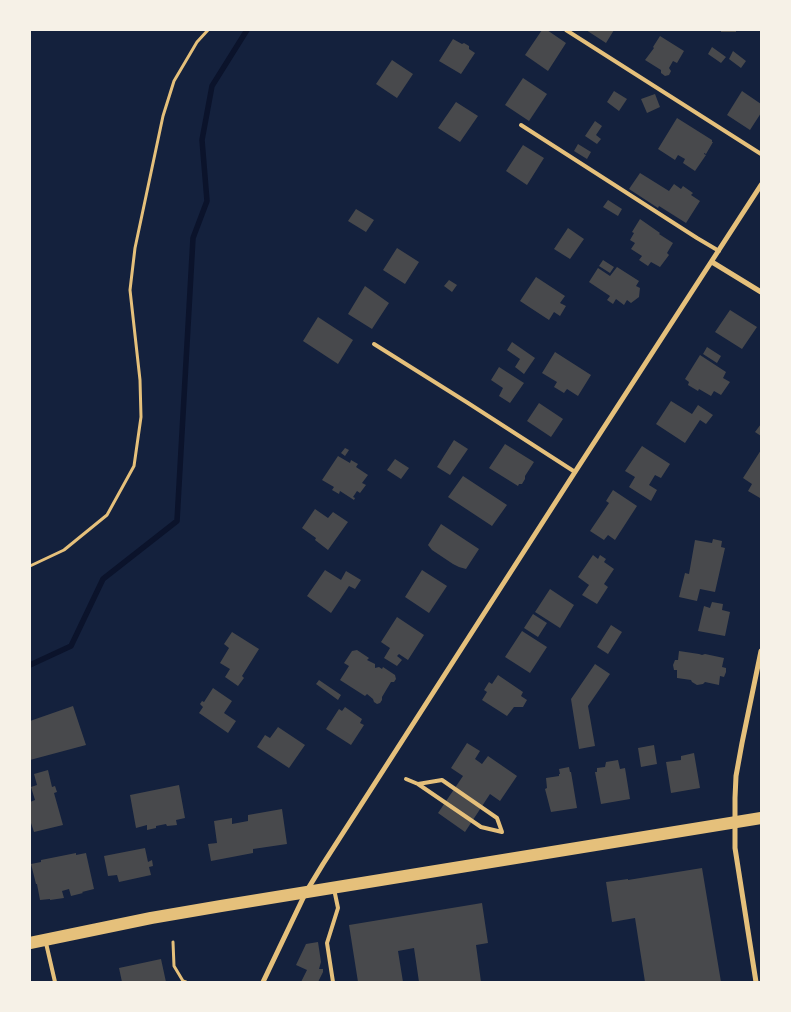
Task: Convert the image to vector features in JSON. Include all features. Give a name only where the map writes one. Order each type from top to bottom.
[{"type":"main road","points":[[30,944],[151,918],[761,818]]},
{"type":"street","points":[[263,982],[306,892],[323,864],[761,186]]},
{"type":"street","points":[[712,262],[761,292]]},
{"type":"street","points":[[756,982],[735,848],[734,822],[736,776],[761,651]]},
{"type":"lane","points":[[566,30],[761,154]]},
{"type":"lane","points":[[521,125],[719,251]]},
{"type":"lane","points":[[374,344],[575,472]]},
{"type":"lane","points":[[406,779],[418,784],[481,827],[502,832],[497,818],[442,780],[418,784]]},
{"type":"lane","points":[[333,888],[338,908],[327,943],[333,982]]},
{"type":"lane","points":[[46,940],[55,982]]},
{"type":"path","points":[[30,566],[64,550],[106,515],[134,466],[141,417],[140,380],[130,290],[135,248],[163,116],[174,81],[197,42],[208,30]]},
{"type":"path","points":[[173,942],[174,966],[183,981],[186,982]]},
{"type":"building","points":[[542,30],[547,30],[566,43],[548,71],[525,55]]},
{"type":"building","points":[[586,30],[614,30],[606,43]]},
{"type":"building","points":[[721,30],[736,30],[736,32],[721,32]]},
{"type":"building","points":[[660,36],[684,51],[677,63],[673,61],[669,68],[671,71],[669,75],[665,76],[661,73],[661,70],[645,60]]},
{"type":"building","points":[[453,39],[469,46],[469,49],[475,53],[461,74],[439,61]]},
{"type":"building","points":[[712,47],[726,57],[721,63],[708,54]]},
{"type":"building","points":[[733,51],[746,61],[741,68],[729,59]]},
{"type":"building","points":[[392,60],[413,74],[397,98],[376,84]]},
{"type":"building","points":[[523,78],[547,94],[529,121],[505,105]]},
{"type":"building","points":[[614,91],[627,99],[619,111],[607,102]]},
{"type":"building","points":[[742,91],[761,104],[761,113],[750,130],[727,115]]},
{"type":"building","points":[[655,94],[660,107],[647,113],[641,99]]},
{"type":"building","points":[[456,102],[478,116],[460,142],[438,128]]},
{"type":"building","points":[[677,118],[713,142],[706,154],[704,153],[706,155],[695,171],[683,163],[685,159],[678,155],[675,160],[658,149]]},
{"type":"building","points":[[595,121],[602,126],[596,135],[601,139],[597,144],[585,136]]},
{"type":"building","points":[[578,144],[591,152],[587,159],[574,151]]},
{"type":"building","points":[[523,145],[544,158],[527,185],[506,171]]},
{"type":"building","points":[[640,173],[669,191],[674,184],[681,189],[683,186],[693,193],[691,195],[700,201],[686,223],[629,189]]},
{"type":"building","points":[[608,200],[622,209],[618,216],[603,207]]},
{"type":"building","points":[[356,209],[374,220],[366,232],[348,221]]},
{"type":"building","points":[[640,219],[673,243],[667,253],[669,255],[660,267],[651,262],[648,266],[639,260],[642,256],[631,249],[635,243],[630,240],[634,233],[632,232]]},
{"type":"building","points":[[568,228],[584,239],[570,259],[554,249]]},
{"type":"building","points":[[397,248],[419,262],[405,284],[383,270]]},
{"type":"building","points":[[603,260],[614,267],[610,273],[599,266]]},
{"type":"building","points":[[617,267],[639,281],[636,286],[640,288],[639,297],[631,303],[627,300],[624,305],[616,299],[613,304],[607,300],[610,296],[589,282],[598,268],[610,276]]},
{"type":"building","points":[[536,277],[565,296],[560,303],[566,306],[560,316],[554,312],[549,320],[520,301]]},
{"type":"building","points":[[449,280],[457,285],[452,292],[444,286]]},
{"type":"building","points":[[365,286],[389,303],[372,329],[348,314]]},
{"type":"building","points":[[730,310],[757,327],[742,349],[715,332]]},
{"type":"building","points":[[318,317],[353,340],[338,364],[303,341]]},
{"type":"building","points":[[512,342],[535,358],[524,374],[515,367],[520,359],[507,350]]},
{"type":"building","points":[[707,347],[721,356],[717,363],[703,354]]},
{"type":"building","points":[[555,352],[591,375],[578,396],[567,389],[564,393],[554,387],[557,382],[542,373]]},
{"type":"building","points":[[700,355],[726,372],[723,378],[730,382],[721,395],[714,391],[711,396],[688,385],[689,382],[685,379]]},
{"type":"building","points":[[499,367],[524,383],[510,403],[499,396],[503,388],[491,380]]},
{"type":"building","points":[[671,401],[692,414],[698,405],[713,415],[706,424],[700,420],[685,443],[656,424]]},
{"type":"building","points":[[539,403],[563,419],[551,437],[527,421]]},
{"type":"building","points":[[761,424],[761,436],[755,432]]},
{"type":"building","points":[[454,440],[468,449],[450,475],[437,467]]},
{"type":"building","points":[[505,444],[534,462],[522,484],[518,486],[489,468]]},
{"type":"building","points":[[642,446],[670,464],[661,478],[655,475],[649,485],[657,490],[651,501],[629,487],[635,477],[625,471]]},
{"type":"building","points":[[345,448],[349,450],[345,456],[341,453]]},
{"type":"building","points":[[761,450],[760,498],[748,491],[752,484],[743,478]]},
{"type":"building","points":[[338,456],[350,463],[351,460],[358,464],[356,467],[368,475],[362,483],[366,485],[360,493],[357,491],[353,497],[355,498],[354,500],[340,491],[339,494],[332,490],[334,487],[322,480]]},
{"type":"building","points":[[395,459],[409,468],[401,479],[387,470]]},
{"type":"building","points":[[463,476],[507,505],[492,526],[448,497]]},
{"type":"building","points":[[613,490],[637,506],[615,540],[608,535],[604,540],[590,531],[609,503],[606,501]]},
{"type":"building","points":[[315,509],[328,518],[333,512],[348,522],[328,550],[302,528]]},
{"type":"building","points":[[441,524],[479,549],[466,569],[453,564],[432,550],[428,545]]},
{"type":"building","points":[[713,539],[722,541],[721,547],[725,548],[715,592],[700,589],[697,601],[679,597],[685,573],[689,574],[695,540],[712,543]]},
{"type":"building","points":[[593,555],[598,559],[600,555],[606,559],[604,562],[614,569],[604,584],[608,587],[597,604],[582,595],[589,585],[578,577]]},
{"type":"building","points":[[325,570],[341,580],[346,571],[361,580],[355,589],[349,586],[331,613],[307,596]]},
{"type":"building","points":[[422,570],[447,586],[429,613],[405,597]]},
{"type":"building","points":[[550,589],[574,605],[560,628],[535,612]]},
{"type":"building","points":[[712,602],[723,604],[722,610],[730,612],[725,636],[698,631],[704,606],[710,608]]},
{"type":"building","points":[[533,614],[547,623],[538,637],[524,628]]},
{"type":"building","points":[[397,617],[424,635],[408,660],[399,654],[397,656],[402,660],[397,666],[384,658],[390,648],[381,642]]},
{"type":"building","points":[[611,625],[622,632],[608,654],[597,647]]},
{"type":"building","points":[[522,631],[547,647],[530,673],[505,657]]},
{"type":"building","points":[[232,632],[259,649],[238,686],[225,677],[230,669],[220,663],[229,648],[224,644]]},
{"type":"building","points":[[357,650],[369,658],[367,660],[375,664],[375,668],[379,667],[382,669],[383,667],[395,675],[396,679],[394,682],[391,682],[380,703],[377,704],[367,694],[365,696],[340,680],[349,666],[344,663],[352,651]]},
{"type":"building","points":[[679,651],[724,658],[722,667],[726,668],[726,672],[724,677],[720,676],[719,685],[705,682],[697,685],[691,680],[677,678],[677,670],[674,670],[673,665],[675,660],[678,660]]},
{"type":"building","points":[[595,664],[610,674],[588,706],[595,746],[579,749],[571,699]]},
{"type":"building","points":[[498,675],[523,692],[521,696],[527,700],[523,707],[514,707],[507,716],[482,700],[487,692],[484,690],[489,682],[492,684]]},
{"type":"building","points":[[319,680],[341,695],[338,700],[316,684]]},
{"type":"building","points":[[213,688],[232,701],[224,713],[236,721],[228,733],[199,713],[203,707],[200,704],[202,701],[204,702]]},
{"type":"building","points":[[73,706],[86,745],[30,760],[30,721]]},
{"type":"building","points":[[345,707],[362,719],[360,723],[364,725],[351,745],[326,729],[339,709],[342,711]]},
{"type":"building","points":[[278,727],[305,745],[289,768],[257,747],[265,735],[270,738]]},
{"type":"building","points":[[467,743],[480,751],[475,759],[482,764],[488,756],[517,776],[500,801],[490,794],[465,832],[438,813],[463,776],[451,768]]},
{"type":"building","points":[[654,745],[657,764],[641,767],[638,748]]},
{"type":"building","points":[[694,753],[700,788],[671,793],[666,762],[681,760],[681,756]]},
{"type":"building","points":[[618,760],[620,769],[625,768],[630,799],[601,804],[595,772],[597,772],[597,768],[605,767],[606,762]]},
{"type":"building","points":[[569,767],[577,808],[551,812],[545,789],[547,788],[546,778],[559,776],[559,769]]},
{"type":"building","points":[[48,770],[52,787],[55,786],[57,792],[54,793],[63,825],[34,832],[30,820],[30,802],[35,800],[31,787],[37,785],[34,774]]},
{"type":"building","points":[[179,785],[185,818],[176,820],[177,825],[167,826],[166,824],[147,830],[147,825],[136,828],[130,795]]},
{"type":"building","points":[[282,809],[287,844],[253,849],[253,853],[211,861],[208,844],[217,843],[214,821],[232,818],[232,824],[248,821],[248,815]]},
{"type":"building","points":[[145,848],[148,862],[152,860],[153,866],[149,867],[151,875],[119,882],[117,875],[108,876],[104,856]]},
{"type":"building","points":[[76,853],[76,855],[86,853],[94,889],[71,896],[69,889],[62,891],[64,898],[40,900],[31,864],[41,862],[41,860]]},
{"type":"building","points":[[702,868],[721,982],[645,982],[635,918],[612,922],[606,882]]},
{"type":"building","points":[[482,903],[488,943],[476,945],[481,982],[419,982],[414,948],[398,951],[403,982],[358,982],[349,925]]},
{"type":"building","points":[[318,942],[321,962],[319,969],[323,969],[323,972],[318,982],[301,982],[307,970],[296,965],[306,944]]},
{"type":"building","points":[[161,959],[166,982],[122,982],[119,968]]},
{"type":"waterway","points":[[30,665],[71,646],[103,579],[177,521],[193,238],[207,201],[202,140],[212,86],[247,30]]}]
